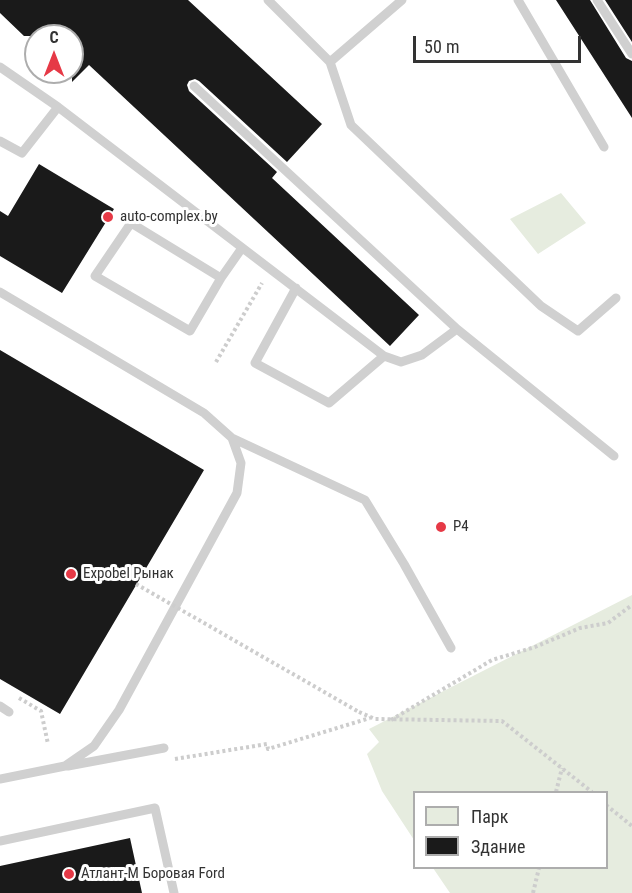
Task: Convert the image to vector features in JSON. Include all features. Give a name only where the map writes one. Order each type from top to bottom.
[{"type":"lane","points":[[268,0],[330,62],[351,125],[541,306],[578,331],[616,298]]},
{"type":"lane","points":[[330,62],[402,0]]},
{"type":"lane","points":[[518,0],[604,147]]},
{"type":"lane","points":[[597,0],[632,54]]},
{"type":"lane","points":[[0,67],[58,107],[384,356],[400,362],[422,355],[457,328]]},
{"type":"lane","points":[[194,86],[457,328],[614,456]]},
{"type":"lane","points":[[0,141],[22,153],[58,107]]},
{"type":"lane","points":[[221,278],[131,223],[95,276],[190,331],[221,278],[242,248]]},
{"type":"lane","points":[[296,288],[255,363],[329,403],[384,356]]},
{"type":"lane","points":[[0,292],[204,413],[232,438],[365,500],[451,648]]},
{"type":"lane","points":[[65,766],[94,746],[119,710],[237,493],[241,464],[232,438]]},
{"type":"lane","points":[[0,706],[9,712],[0,715]]},
{"type":"lane","points":[[0,779],[164,748]]},
{"type":"lane","points":[[0,841],[154,808],[174,893]]},
{"type":"path","points":[[216,362],[270,269]]},
{"type":"path","points":[[136,584],[370,718]]},
{"type":"path","points":[[391,720],[492,660],[535,647],[580,628],[608,623],[632,605]]},
{"type":"path","points":[[18,698],[41,711],[48,744]]},
{"type":"path","points":[[172,760],[267,744],[268,749],[370,718],[502,721],[591,791]]},
{"type":"path","points":[[556,791],[562,768]]},
{"type":"path","points":[[608,807],[632,826]]},
{"type":"path","points":[[533,893],[539,869]]},
{"type":"green space","points":[[561,193],[586,223],[538,254],[510,219]]},
{"type":"green space","points":[[632,595],[632,893],[450,893],[434,869],[608,869],[608,791],[413,791],[413,838],[382,791],[367,754],[379,742],[369,729]]},
{"type":"building","points":[[0,0],[188,0],[322,124],[287,162],[199,81],[195,79],[189,81],[187,85],[189,91],[277,172],[272,178],[419,315],[390,346],[89,65],[84,70],[84,24],[24,24],[24,36],[0,13]]},
{"type":"building","points":[[556,0],[590,0],[626,58],[632,61],[632,118]]},
{"type":"building","points":[[605,0],[632,0],[632,42]]},
{"type":"building","points":[[39,164],[114,209],[62,293],[0,256],[0,211],[8,216]]},
{"type":"building","name":"Expobel Рынак","points":[[0,350],[204,470],[60,714],[0,679]]},
{"type":"building","name":"Атлант-М Боровая Ford","points":[[130,838],[142,893],[0,893],[0,866]]},
{"type":"place","name":"auto-complex.by","points":[[108,217]]},
{"type":"place","name":"P4","points":[[441,527]]},
{"type":"place","name":"Expobel Рынак","points":[[71,574]]},
{"type":"place","name":"Атлант-М Боровая Ford","points":[[69,874]]}]
